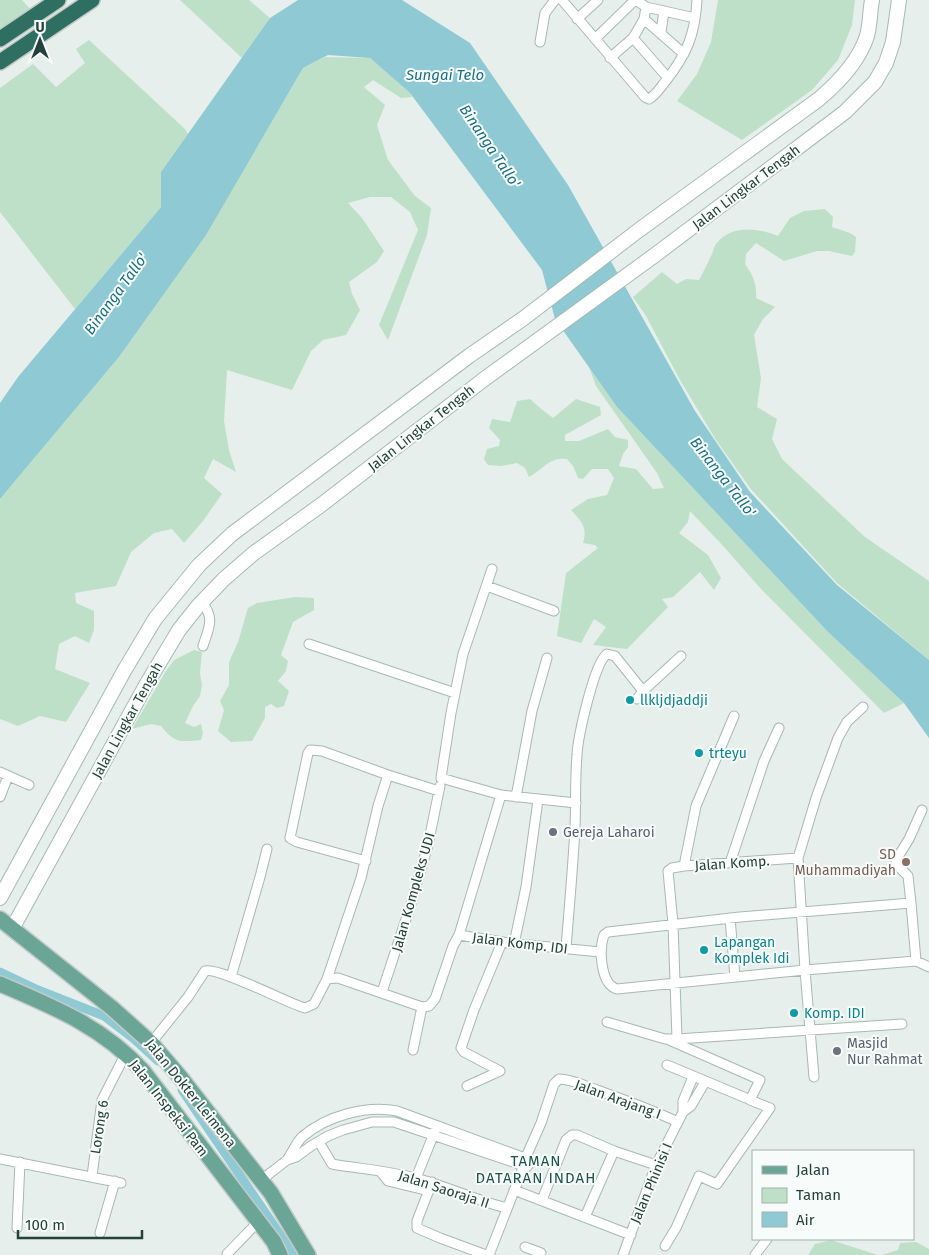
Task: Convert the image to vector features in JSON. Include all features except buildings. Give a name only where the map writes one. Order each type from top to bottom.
[{"type":"highway","points":[[0,39],[58,0]]},
{"type":"highway","points":[[0,62],[92,0]]},
{"type":"main road","name":"Jalan Lingkar Tengah","points":[[0,898],[119,680],[155,619],[198,565],[232,534],[469,356],[524,318],[639,230],[819,99],[838,83],[859,54],[867,35],[872,0]]},
{"type":"main road","name":"Jalan Lingkar Tengah","points":[[12,929],[146,685],[179,630],[202,602],[224,579],[254,553],[321,505],[483,380],[655,255],[845,112],[875,82],[886,63],[893,42],[898,0]]},
{"type":"main road","name":"Jalan Dokter Leimena","points":[[0,919],[112,1008],[151,1043],[181,1078],[271,1193],[308,1255]]},
{"type":"main road","name":"Jalan Inspeksi Pam","points":[[0,984],[72,1017],[92,1028],[126,1053],[143,1071],[274,1242],[280,1255]]},
{"type":"main road","points":[[258,1222],[280,1208]]},
{"type":"street","points":[[540,42],[545,14],[555,0]]},
{"type":"street","points":[[562,0],[610,58],[647,98],[654,96],[684,54],[690,42],[696,18],[697,0]]},
{"type":"street","points":[[577,19],[598,0]]},
{"type":"street","points":[[595,39],[635,0],[646,7],[696,18]]},
{"type":"street","points":[[610,58],[633,38],[644,19],[646,7]]},
{"type":"street","points":[[660,32],[664,11]]},
{"type":"street","points":[[644,19],[684,54]]},
{"type":"street","points":[[633,38],[668,78]]},
{"type":"street","name":"Jalan Kompleks UDI","points":[[382,992],[428,845],[442,778],[463,654],[492,569]]},
{"type":"street","points":[[487,586],[554,610]]},
{"type":"street","points":[[202,602],[209,612],[210,621],[203,646]]},
{"type":"street","points":[[309,644],[455,693]]},
{"type":"street","points":[[566,949],[579,737],[600,660],[607,654],[615,656],[643,691]]},
{"type":"street","points":[[637,700],[643,691],[681,656]]},
{"type":"street","points":[[516,797],[532,711],[547,658]]},
{"type":"street","points":[[814,1077],[798,858],[816,798],[838,738],[847,722],[863,708]]},
{"type":"street","points":[[684,866],[696,806],[734,716]]},
{"type":"street","points":[[730,863],[764,761],[779,728]]},
{"type":"street","points":[[366,861],[296,842],[290,838],[310,750],[322,751],[439,791]]},
{"type":"street","points":[[0,797],[4,774],[29,785]]},
{"type":"street","points":[[151,1043],[188,997],[205,971],[214,970],[304,1008],[314,1004],[326,979],[361,878],[378,806],[388,775]]},
{"type":"street","points":[[442,778],[501,795],[576,803]]},
{"type":"street","points":[[459,936],[501,795]]},
{"type":"street","points":[[514,944],[526,887],[538,800]]},
{"type":"street","points":[[916,960],[908,876],[896,864],[896,860],[909,839],[922,810]]},
{"type":"street","points":[[231,977],[267,849]]},
{"type":"street","name":"Jalan Komp.","points":[[673,1039],[676,984],[668,871],[672,868],[684,866],[798,858]]},
{"type":"street","points":[[911,903],[730,918],[606,933],[603,936],[600,952],[607,982],[614,989],[916,960],[929,966]]},
{"type":"street","points":[[730,918],[735,977]]},
{"type":"street","name":"Jalan Komp. IDI","points":[[422,1007],[429,1006],[435,999],[453,946],[459,936],[514,944],[600,952]]},
{"type":"street","points":[[468,1086],[500,1072],[499,1069],[464,1052],[461,1048],[474,1010],[502,942]]},
{"type":"street","points":[[326,979],[338,978],[422,1007],[413,1050]]},
{"type":"street","points":[[607,1022],[673,1039],[760,1080],[750,1100],[770,1108],[717,1184],[699,1176],[676,1228],[665,1246]]},
{"type":"street","points":[[673,1039],[902,1024]]},
{"type":"street","name":"Lorong 6","points":[[92,1176],[102,1100],[126,1053]]},
{"type":"street","points":[[667,1065],[746,1098]]},
{"type":"street","name":"Jalan Phinisi I","points":[[623,1255],[656,1165],[683,1112],[683,1101],[693,1077]]},
{"type":"street","name":"Jalan Arajang I","points":[[523,1162],[538,1130],[554,1084],[558,1080],[566,1079],[652,1110],[678,1122]]},
{"type":"street","name":"Jalan Phinisi I","points":[[683,1112],[691,1106],[705,1082]]},
{"type":"street","points":[[260,1181],[287,1160],[302,1138],[319,1126],[337,1118],[364,1111],[393,1110],[523,1162]]},
{"type":"street","points":[[390,1121],[393,1110]]},
{"type":"street","points":[[287,1160],[296,1157],[311,1146],[343,1130],[372,1122],[390,1121],[523,1162]]},
{"type":"street","points":[[416,1178],[437,1126]]},
{"type":"street","points":[[542,1200],[562,1150],[570,1136],[577,1135],[614,1151],[656,1165]]},
{"type":"street","name":"Jalan Saoraja II","points":[[319,1142],[332,1164],[390,1172],[416,1178],[430,1187]]},
{"type":"street","points":[[585,1217],[614,1151]]},
{"type":"street","points":[[0,1159],[118,1182],[100,1233]]},
{"type":"street","points":[[17,1228],[20,1162]]},
{"type":"street","points":[[430,1187],[417,1221],[417,1228],[487,1255],[514,1190],[523,1162]]},
{"type":"street","name":"Jalan Saoraja II","points":[[381,1172],[388,1181],[430,1187],[507,1208]]},
{"type":"street","points":[[514,1190],[630,1234]]},
{"type":"street","points":[[227,1254],[258,1222]]},
{"type":"street","points":[[755,1255],[766,1240]]},
{"type":"street","points":[[525,1247],[543,1254]]},
{"type":"green space","points":[[0,0],[22,0],[31,10],[0,34]]},
{"type":"green space","points":[[180,0],[249,0],[270,18],[242,58]]},
{"type":"green space","points":[[718,0],[855,0],[852,25],[838,60],[812,90],[742,140],[677,101],[697,74],[711,42]]},
{"type":"green space","points":[[89,40],[185,129],[188,134],[161,172],[161,207],[75,309],[0,212],[0,88],[33,64],[56,87],[85,63],[76,49]]},
{"type":"green space","points":[[325,57],[370,58],[410,93],[412,97],[401,98],[373,80],[364,87],[385,105],[377,125],[388,160],[415,196],[431,208],[427,235],[388,340],[379,325],[418,230],[410,212],[391,197],[370,197],[348,203],[362,218],[384,251],[377,262],[349,282],[352,294],[360,310],[346,335],[323,340],[311,351],[292,390],[227,370],[224,421],[229,450],[236,472],[213,459],[204,478],[222,494],[203,521],[184,543],[172,529],[154,533],[131,552],[116,586],[75,593],[76,603],[94,611],[94,630],[89,643],[75,636],[59,644],[55,669],[90,683],[66,722],[40,716],[18,726],[0,719],[0,499],[119,357],[204,237],[303,68]]},
{"type":"green space","points":[[825,209],[833,217],[832,227],[856,237],[855,252],[852,256],[829,251],[817,251],[784,261],[756,243],[746,254],[745,264],[754,280],[756,298],[775,307],[763,319],[754,335],[761,378],[757,407],[777,419],[772,439],[782,459],[865,537],[929,581],[929,660],[837,583],[750,488],[716,440],[680,380],[646,316],[633,297],[662,272],[677,284],[686,279],[699,280],[714,247],[729,233],[754,230],[778,236],[790,218],[804,211]]},
{"type":"green space","points":[[589,367],[617,407],[828,632],[904,703],[884,713],[761,589],[690,511],[688,522],[679,533],[708,555],[721,578],[714,590],[700,572],[673,597],[662,599],[668,607],[627,649],[593,645],[606,627],[594,619],[581,643],[557,636],[566,573],[598,548],[595,545],[583,543],[584,528],[581,521],[571,510],[588,499],[607,495],[614,478],[608,469],[592,469],[583,479],[578,478],[573,466],[567,459],[551,462],[529,477],[525,468],[517,463],[501,466],[488,465],[484,459],[487,449],[499,446],[500,440],[489,428],[492,419],[510,422],[517,401],[530,399],[553,418],[576,399],[600,407],[601,415],[565,435],[565,441],[579,441],[608,429],[615,437],[628,440],[628,447],[623,454],[619,466],[636,469],[653,489],[664,488],[657,473],[596,386]]},
{"type":"green space","points":[[295,597],[314,598],[314,610],[293,622],[281,655],[288,661],[286,671],[278,681],[289,691],[284,706],[277,708],[271,704],[265,707],[265,718],[252,741],[231,742],[218,731],[224,710],[220,701],[229,685],[229,662],[238,642],[248,608],[257,603]]},
{"type":"green space","points":[[194,650],[202,652],[200,673],[202,685],[200,696],[185,723],[194,727],[201,724],[203,733],[201,740],[178,740],[170,736],[161,726],[151,724],[132,729],[174,660]]},
{"type":"green space","points":[[831,1240],[878,1255],[808,1255],[815,1244]]},
{"type":"green space","points":[[916,1242],[929,1249],[929,1255],[881,1255],[898,1250],[900,1243]]},
{"type":"water","name":"Sungai Telo","points":[[298,0],[402,0],[470,43],[568,185],[695,411],[750,492],[837,585],[929,660],[929,738],[904,703],[828,632],[617,407],[555,319],[542,270],[410,93],[370,58],[328,55],[303,68],[206,235],[119,357],[0,499],[0,403],[18,377],[161,207],[161,172],[270,18]]},
{"type":"waterway","points":[[0,972],[38,990],[104,1016],[134,1039],[158,1061]]},
{"type":"waterway","points":[[182,1090],[294,1255]]},
{"type":"place","name":"llkljdjaddji","points":[[630,700]]},
{"type":"place","name":"trteyu","points":[[699,753]]},
{"type":"place","name":"Gereja Laharoi","points":[[553,832]]},
{"type":"place","name":"SD Muhammadiyah","points":[[906,862]]},
{"type":"place","name":"Lapangan Komplek Idi","points":[[704,950]]},
{"type":"place","name":"Komp. IDI","points":[[794,1013]]},
{"type":"place","name":"Masjid Nur Rahmat","points":[[837,1051]]},
{"type":"district","name":"TAMAN DATARAN INDAH","points":[[536,1170]]},
{"type":"water label","name":"Binanga Tallo'","points":[[490,146]]},
{"type":"water label","name":"Binanga Tallo'","points":[[116,294]]},
{"type":"water label","name":"Binanga Tallo'","points":[[723,477]]}]
